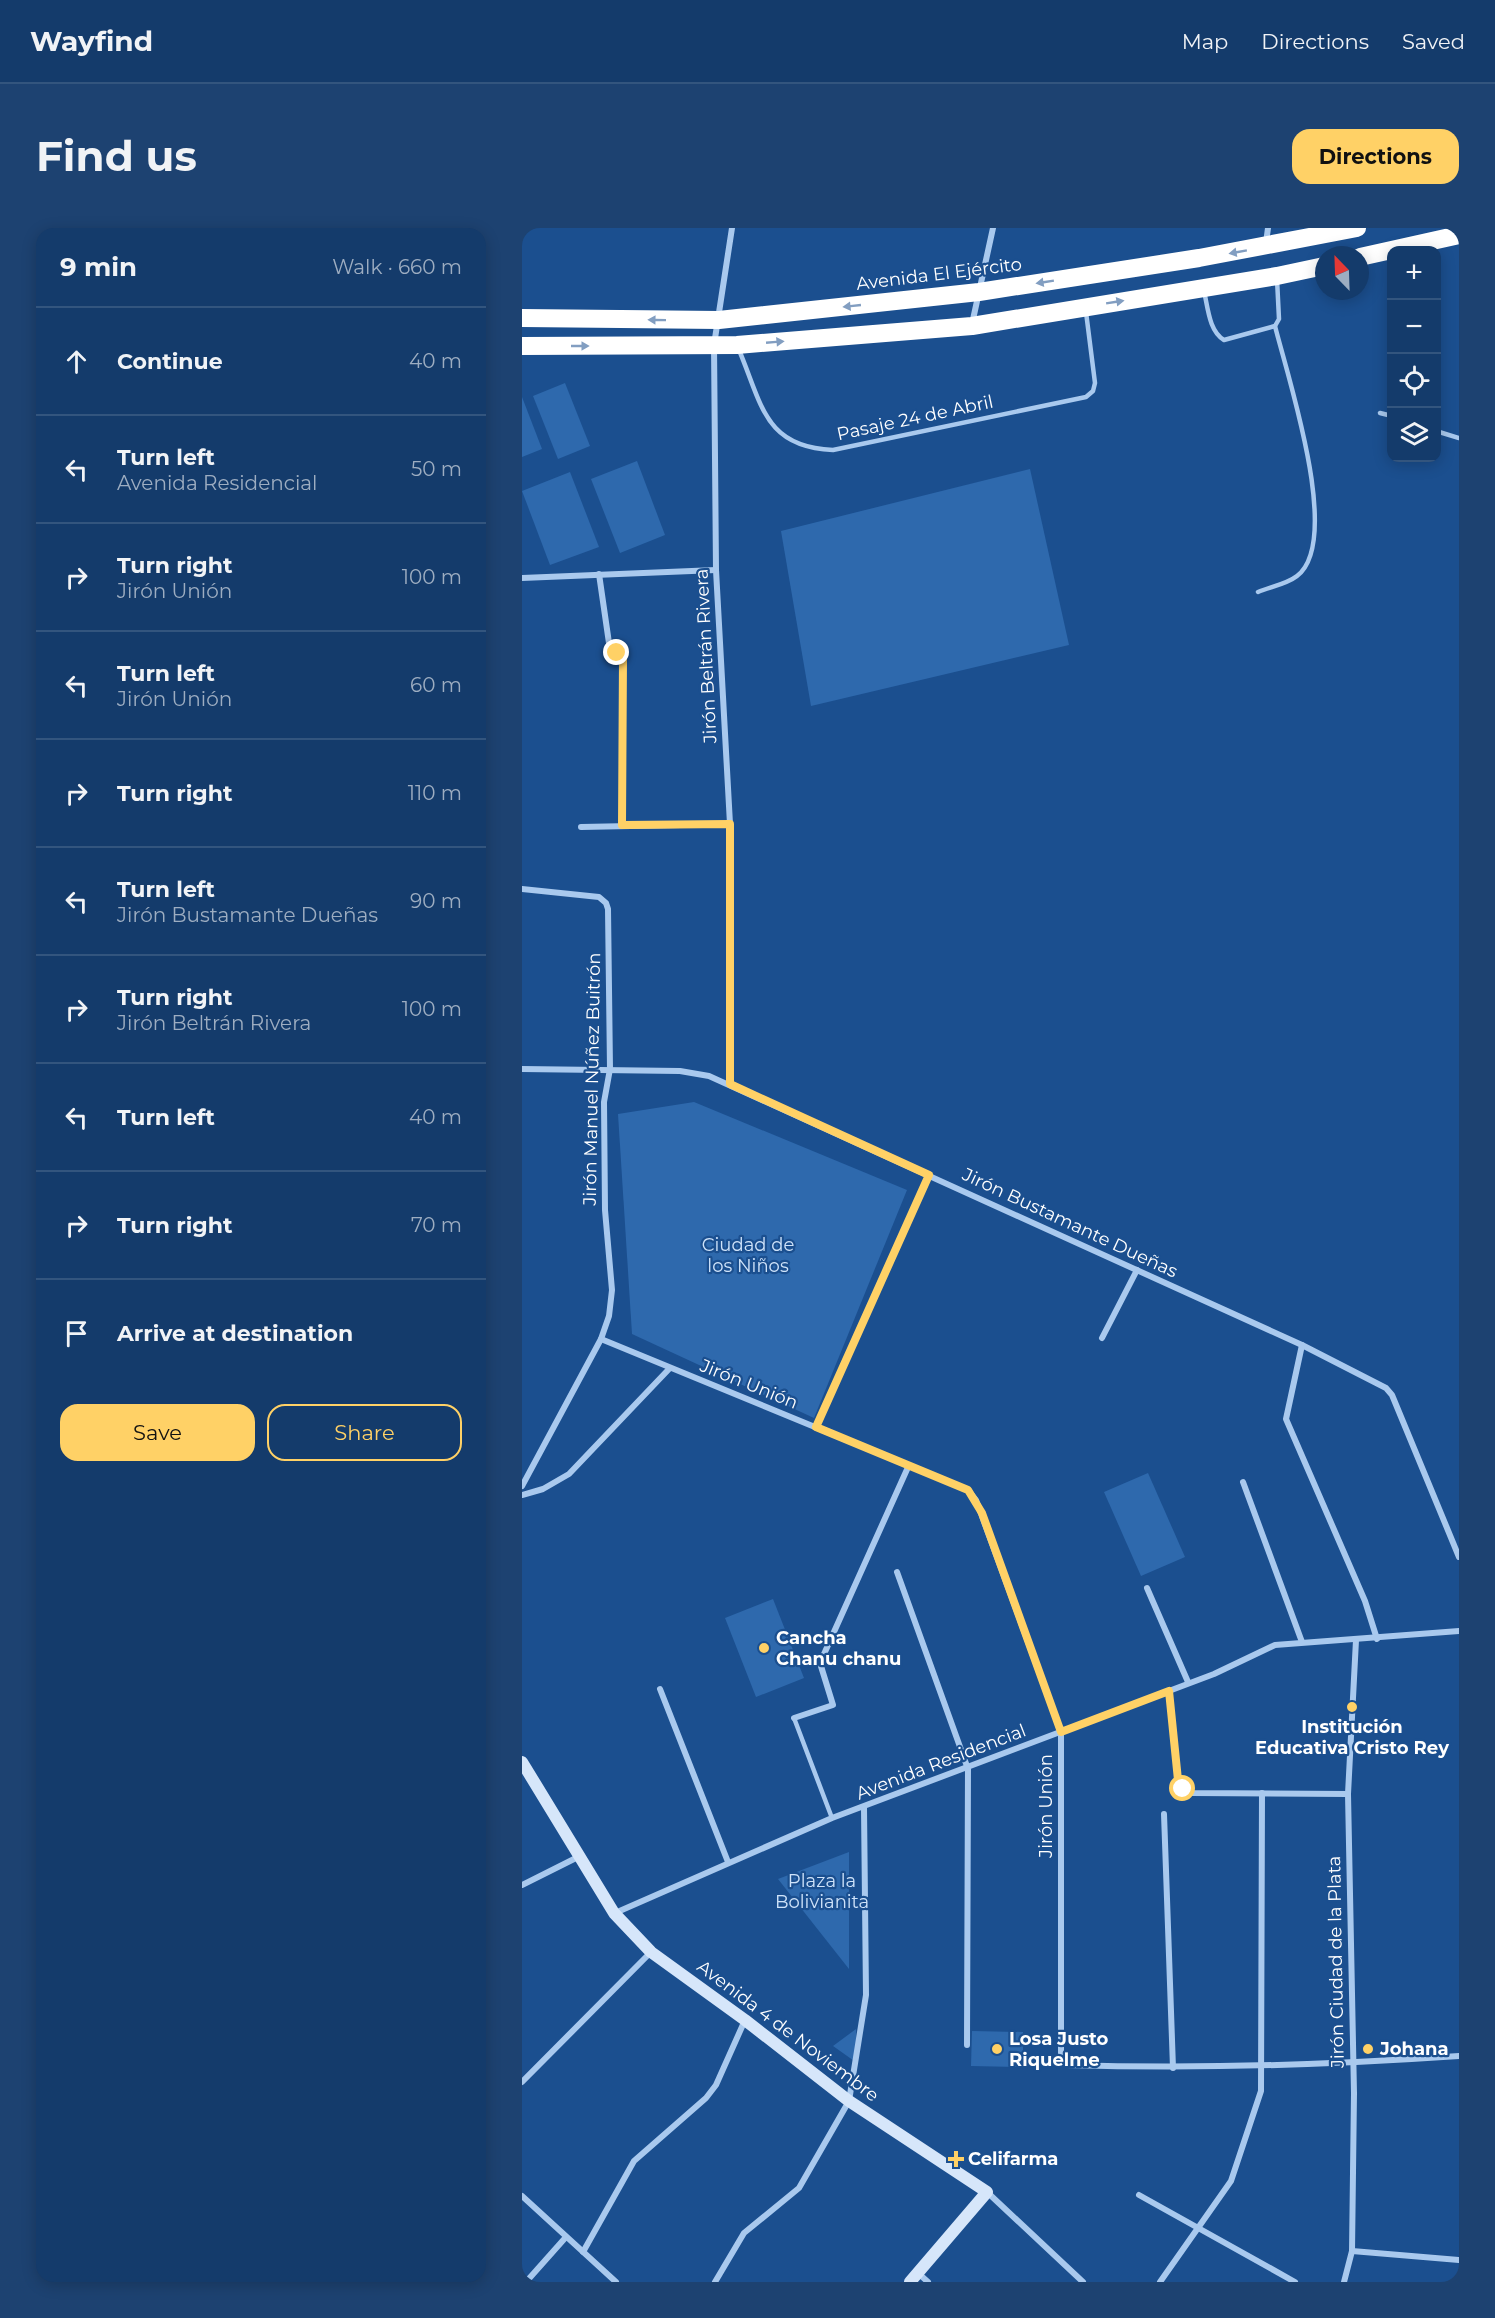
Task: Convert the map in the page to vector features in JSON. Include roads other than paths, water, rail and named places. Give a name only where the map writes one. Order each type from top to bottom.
[{"type":"highway","name":"Avenida El Ejército","points":[[522,318],[719,320],[979,292],[1266,247],[1357,228]]},
{"type":"highway","points":[[1369,255],[1459,235]]},
{"type":"highway","points":[[1199,258],[1203,288]]},
{"type":"highway","points":[[522,346],[737,345],[972,326],[1315,268]]},
{"type":"street","name":"Jirón Beltrán Rivera","points":[[730,1084],[730,824],[716,570],[714,345],[732,228]]},
{"type":"street","points":[[972,326],[993,228]]},
{"type":"street","points":[[1266,247],[1268,228]]},
{"type":"street","points":[[522,578],[716,570]]},
{"type":"street","points":[[599,574],[610,650],[623,658],[622,825]]},
{"type":"street","points":[[581,827],[730,824]]},
{"type":"street","name":"Jirón Manuel Núñez Buitrón","points":[[522,889],[599,897],[606,903],[610,1069],[604,1102],[605,1210],[612,1290],[609,1316],[601,1339],[522,1486]]},
{"type":"street","name":"Jirón Bustamante Dueñas","points":[[522,1069],[680,1071],[709,1076],[1302,1346],[1386,1388],[1392,1395],[1459,1557]]},
{"type":"street","points":[[816,1427],[929,1175]]},
{"type":"street","points":[[1102,1338],[1137,1270]]},
{"type":"street","name":"Jirón Unión","points":[[601,1339],[669,1369],[968,1490],[976,1500],[1061,1732],[1061,2061],[1067,2065],[1173,2068]]},
{"type":"street","points":[[1302,1346],[1286,1419],[1365,1601],[1377,1639]]},
{"type":"street","points":[[522,1495],[543,1490],[569,1474],[669,1369]]},
{"type":"street","points":[[794,1718],[833,1705],[820,1663],[909,1465]]},
{"type":"street","points":[[1243,1482],[1302,1642]]},
{"type":"street","points":[[897,1572],[968,1769],[967,2045]]},
{"type":"street","points":[[1147,1588],[1188,1682]]},
{"type":"street","name":"Avenida Residencial","points":[[614,1913],[832,1818],[968,1769],[1188,1682],[1214,1674],[1275,1645],[1377,1639],[1459,1630]]},
{"type":"street","name":"Jirón Ciudad de la Plata","points":[[1344,2282],[1352,2251],[1348,1794],[1356,1640]]},
{"type":"street","points":[[660,1689],[728,1862]]},
{"type":"street","points":[[1169,1691],[1178,1780],[1183,1789],[1192,1793],[1348,1794]]},
{"type":"street","name":"Avenida 4 de Noviembre","points":[[522,1762],[614,1913],[651,1952],[745,2020],[849,2101],[987,2192],[1083,2282]]},
{"type":"street","points":[[1160,2282],[1231,2181],[1261,2091],[1262,1793]]},
{"type":"street","points":[[715,2282],[744,2233],[799,2188],[849,2101],[866,1995],[864,1808]]},
{"type":"street","points":[[1164,1814],[1173,2068],[1352,2063],[1459,2056]]},
{"type":"street","points":[[522,1884],[578,1857]]},
{"type":"street","points":[[522,2082],[651,1952]]},
{"type":"street","points":[[583,2252],[634,2161],[706,2098],[716,2085],[745,2020]]},
{"type":"street","points":[[928,2282],[914,2277],[987,2192]]},
{"type":"street","points":[[1139,2194],[1295,2282]]},
{"type":"street","points":[[522,2196],[616,2282]]},
{"type":"street","points":[[526,2282],[566,2237]]},
{"type":"street","points":[[1352,2251],[1459,2260]]},
{"type":"lane","points":[[1203,288],[1213,329],[1217,336],[1224,340],[1275,326],[1280,319],[1277,276]]},
{"type":"lane","name":"Pasaje 24 de Abril","points":[[737,345],[771,425],[786,439],[808,449],[833,450],[1086,397],[1093,391],[1095,383],[1085,307]]},
{"type":"lane","points":[[1258,592],[1297,576],[1311,557],[1315,533],[1313,478],[1275,326]]},
{"type":"lane","points":[[1380,413],[1387,415]]},
{"type":"lane","points":[[1441,432],[1459,438]]},
{"type":"lane","points":[[794,1718],[832,1818]]},
{"type":"place","name":"Cancha Chanu chanu","points":[[764,1648]]},
{"type":"place","name":"Institución Educativa Cristo Rey","points":[[1352,1707]]},
{"type":"place","name":"Losa Justo Riquelme","points":[[997,2049]]},
{"type":"place","name":"Johana","points":[[1368,2049]]},
{"type":"place","name":"Celifarma","points":[[956,2159]]},
{"type":"park label","name":"Ciudad de los Niños","points":[[748,1255]]},
{"type":"park label","name":"Plaza la Bolivianita","points":[[822,1891]]}]
